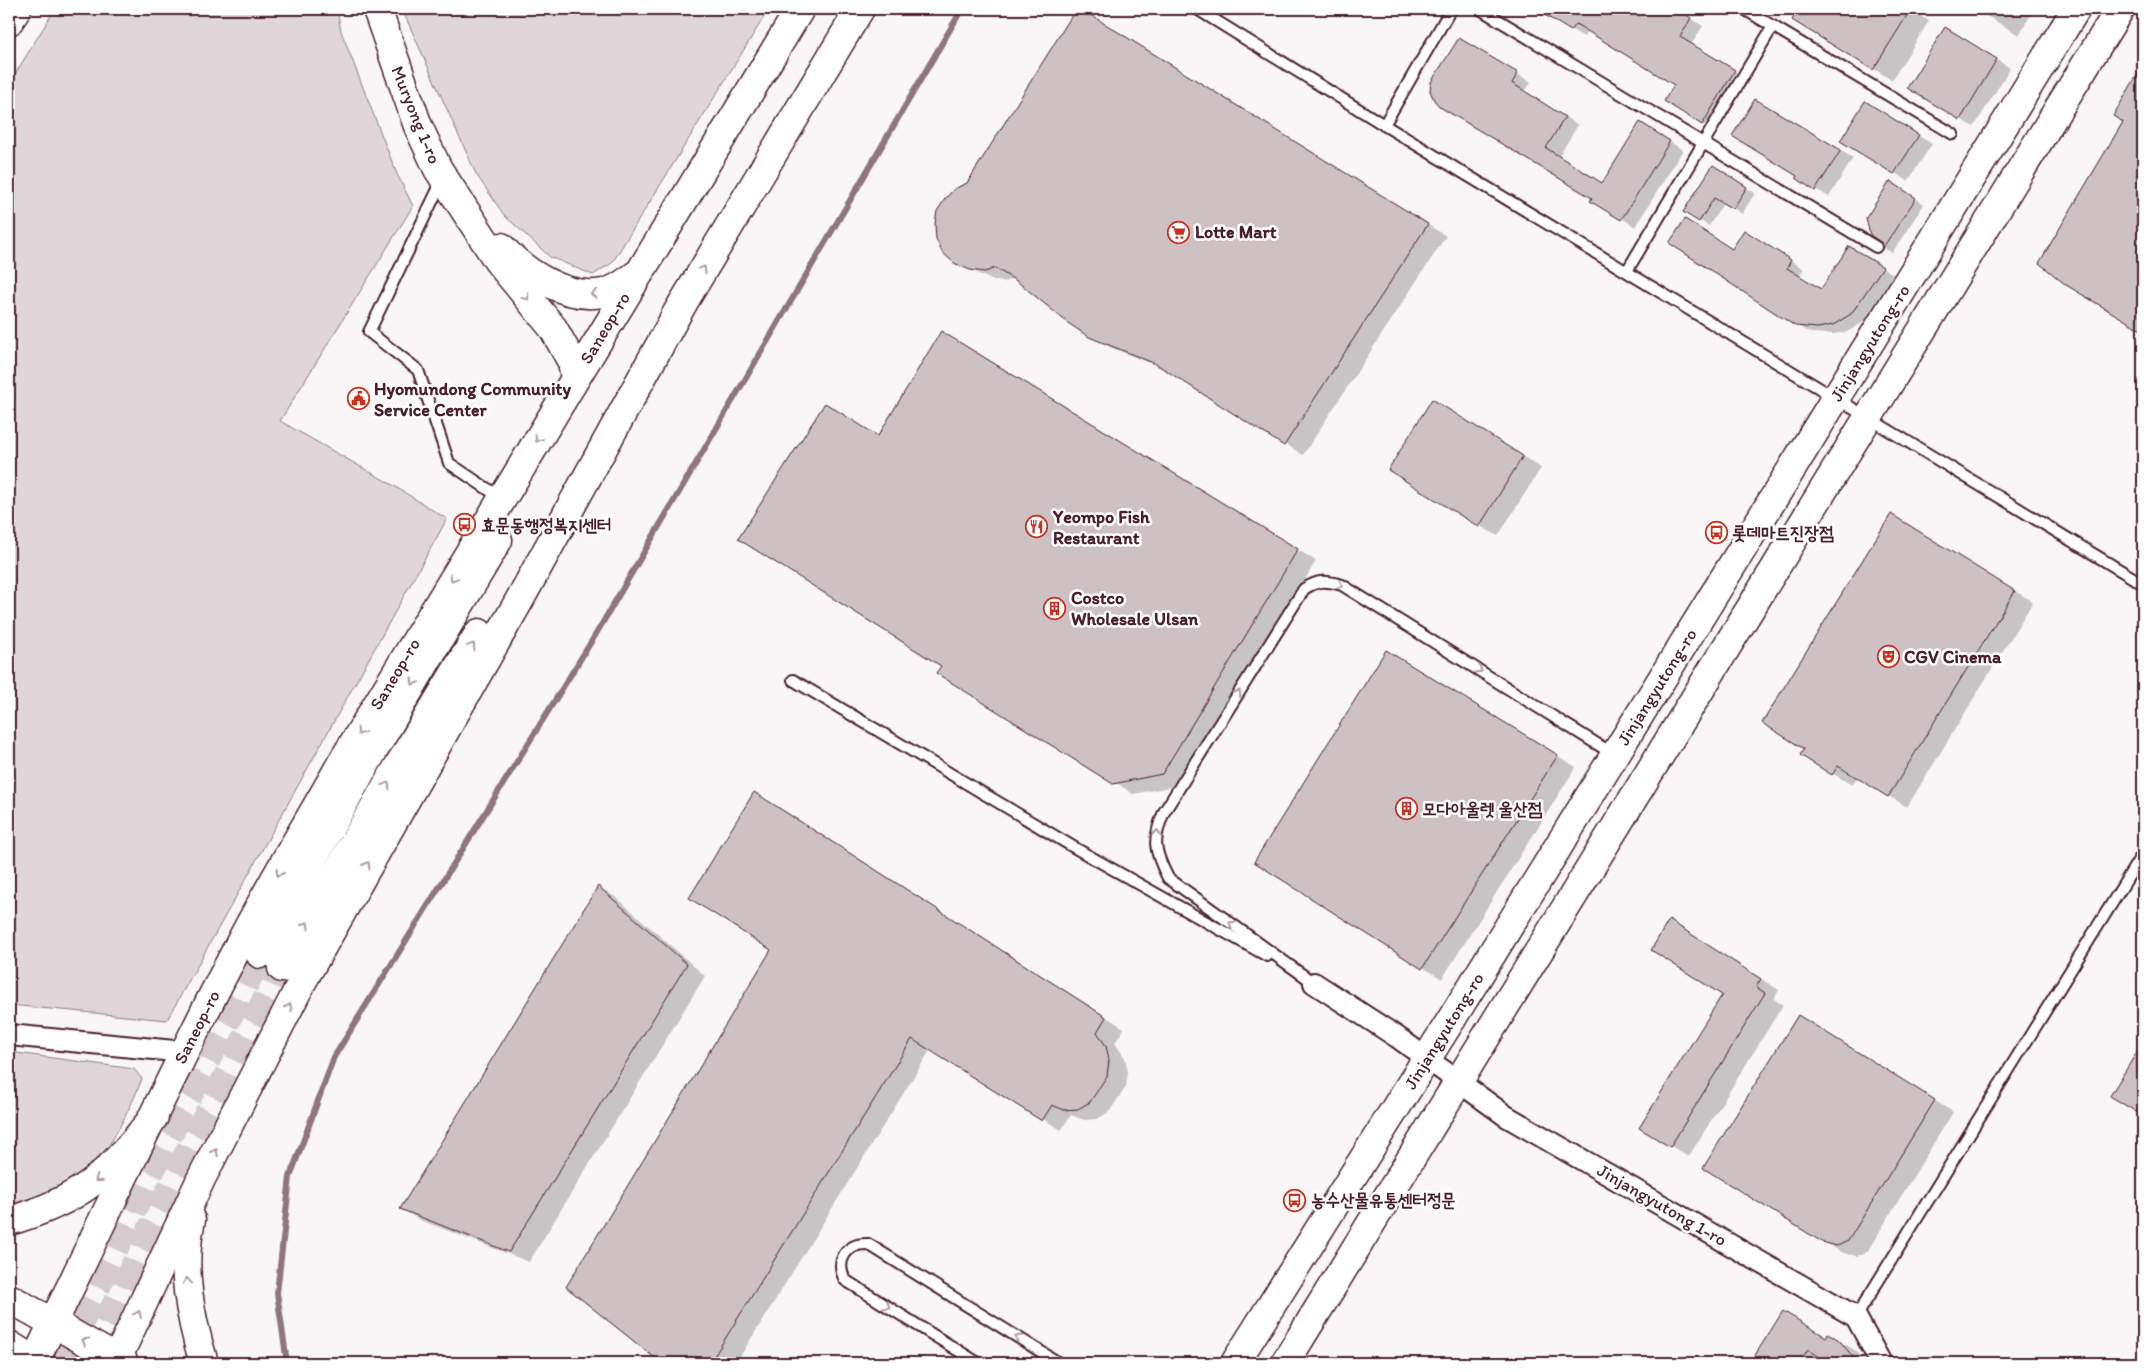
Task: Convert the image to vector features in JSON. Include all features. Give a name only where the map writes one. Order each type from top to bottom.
[{"type":"main road","points":[[9,21],[17,9]]},
{"type":"main road","name":"Muryong 1-ro","points":[[377,9],[418,126],[443,177],[469,213]]},
{"type":"main road","name":"Saneop-ro","points":[[36,1363],[53,1323],[240,942],[339,768],[501,498],[800,9]]},
{"type":"main road","name":"Saneop-ro","points":[[816,9],[362,770],[271,961],[387,785],[860,9]]},
{"type":"main road","name":"Jinjangyutong-ro","points":[[1235,1363],[1427,1059],[2076,9]]},
{"type":"main road","name":"Jinjangyutong-ro","points":[[1285,1363],[2120,9]]},
{"type":"main road","points":[[469,213],[506,253],[534,274],[560,288],[583,294],[603,293],[619,287],[638,274]]},
{"type":"main road","points":[[469,213],[498,261],[564,344],[572,362],[575,378]]},
{"type":"main road","name":"Saneop-ro","points":[[119,1362],[201,1179],[303,980],[519,601],[683,302]]},
{"type":"main road","points":[[9,1221],[59,1204],[80,1192],[104,1174],[154,1117]]},
{"type":"main road","points":[[201,1179],[188,1235],[186,1265],[191,1311],[204,1363]]},
{"type":"main road","points":[[9,1298],[119,1362]]},
{"type":"main road","points":[[9,1345],[36,1363]]},
{"type":"street","name":"Jinjangyutong 1-ro","points":[[1314,983],[1427,1059],[1506,1116],[1856,1317]]},
{"type":"street","points":[[9,1035],[185,1052]]},
{"type":"street","points":[[1856,1317],[1881,1363]]},
{"type":"lane","points":[[1197,9],[1384,125],[2143,584]]},
{"type":"lane","points":[[1384,125],[1451,9]]},
{"type":"lane","points":[[1480,9],[1876,247]]},
{"type":"lane","points":[[1744,9],[1953,134]]},
{"type":"lane","points":[[1626,271],[1773,26]]},
{"type":"lane","points":[[443,177],[369,332],[418,370],[449,463],[501,498]]},
{"type":"lane","points":[[1314,983],[1168,878],[1158,859],[1155,844],[1156,829],[1164,812],[1304,589],[1315,582],[1328,580],[1342,584],[1615,755]]},
{"type":"lane","points":[[793,680],[1074,848],[1314,983]]},
{"type":"lane","points":[[1856,1317],[2143,853]]},
{"type":"lane","points":[[978,1363],[845,1280],[840,1271],[840,1260],[847,1250],[858,1244],[868,1244],[1059,1363]]},
{"type":"shaded area","points":[[55,9],[337,9],[341,31],[396,172],[413,206],[280,421],[391,484],[447,519],[167,1020],[9,1005],[9,407],[15,397],[9,373],[9,84]]},
{"type":"shaded area","points":[[402,9],[769,9],[612,263],[593,275],[550,257],[504,215],[476,174]]},
{"type":"shaded area","points":[[9,1052],[134,1069],[142,1079],[114,1138],[104,1153],[82,1177],[71,1184],[48,1193],[9,1205]]},
{"type":"building","name":"Lotte Mart","points":[[1076,9],[1081,9],[1428,224],[1284,446],[1156,364],[1089,337],[1068,323],[1018,282],[995,268],[985,272],[970,270],[954,263],[942,252],[936,239],[935,224],[937,211],[954,189],[967,183]]},
{"type":"building","points":[[1535,9],[1677,9],[1691,18],[1680,37],[1735,70],[1702,125],[1664,101],[1674,85],[1576,24],[1571,31]]},
{"type":"building","points":[[1799,9],[1911,9],[1873,70],[1792,20]]},
{"type":"building","points":[[1945,27],[1997,59],[1960,120],[1907,88]]},
{"type":"building","points":[[1459,38],[1518,73],[1512,83],[1565,117],[1546,148],[1602,183],[1640,122],[1670,141],[1621,220],[1590,201],[1592,198],[1440,107],[1430,91],[1431,82]]},
{"type":"building","points":[[2143,65],[2143,331],[2066,285],[2039,263],[2123,122],[2113,116]]},
{"type":"building","points":[[1755,99],[1841,150],[1815,191],[1796,178],[1797,176],[1732,136]]},
{"type":"building","points":[[1865,101],[1919,135],[1894,174],[1840,141]]},
{"type":"building","points":[[1713,165],[1747,187],[1733,209],[1714,198],[1699,222],[1683,212]]},
{"type":"building","points":[[1890,181],[1916,198],[1882,249],[1882,243],[1870,235],[1866,218]]},
{"type":"building","points":[[1685,219],[1732,249],[1744,230],[1791,260],[1787,268],[1821,289],[1849,246],[1883,267],[1851,314],[1833,325],[1818,328],[1795,326],[1669,243]]},
{"type":"building","name":"Costco Wholesale Ulsan","points":[[941,331],[1298,549],[1162,774],[1113,784],[936,673],[941,666],[738,539],[825,403],[878,436]]},
{"type":"building","points":[[1432,399],[1523,456],[1479,527],[1388,470]]},
{"type":"building","name":"CGV Cinema","points":[[1891,514],[2015,591],[1888,797],[1838,766],[1832,775],[1800,755],[1804,749],[1762,723]]},
{"type":"building","name":"모다아울렛 울산점","points":[[1386,650],[1558,755],[1422,969],[1254,862]]},
{"type":"building","points":[[754,792],[1106,1017],[1097,1032],[1106,1046],[1109,1060],[1107,1076],[1090,1102],[1078,1109],[1064,1110],[1052,1105],[1042,1121],[912,1039],[710,1363],[661,1363],[566,1287],[771,950],[689,898]]},
{"type":"building","points":[[598,886],[687,964],[509,1252],[400,1209]]},
{"type":"building","points":[[1669,920],[1761,979],[1756,987],[1765,993],[1670,1147],[1639,1128],[1722,995],[1651,950]]},
{"type":"building","points":[[1798,1015],[1935,1100],[1848,1241],[1837,1246],[1822,1242],[1703,1168]]},
{"type":"building","points":[[2143,1042],[2143,1116],[2110,1096]]},
{"type":"building","points":[[1783,1311],[1826,1337],[1828,1333],[1839,1340],[1858,1363],[1828,1363],[1808,1349],[1799,1363],[1750,1363]]},
{"type":"waterway","points":[[287,1363],[277,1293],[290,1177],[334,1057],[596,634],[962,9]]},
{"type":"tunnel","points":[[61,1363],[158,1156],[260,954]]},
{"type":"tunnel","points":[[88,1363],[181,1167],[282,968]]},
{"type":"place","name":"Lotte Mart","points":[[1179,232]]},
{"type":"place","name":"Hyomundong Community Service Center","points":[[358,399]]},
{"type":"place","name":"효문동행정복지센터","points":[[465,525]]},
{"type":"place","name":"Yeompo Fish Restaurant","points":[[1037,527]]},
{"type":"place","name":"롯데마트진장점","points":[[1716,533]]},
{"type":"place","name":"Costco Wholesale Ulsan","points":[[1055,608]]},
{"type":"place","name":"CGV Cinema","points":[[1888,657]]},
{"type":"place","name":"모다아울렛 울산점","points":[[1406,809]]},
{"type":"place","name":"농수산물유통센터정문","points":[[1295,1200]]}]
